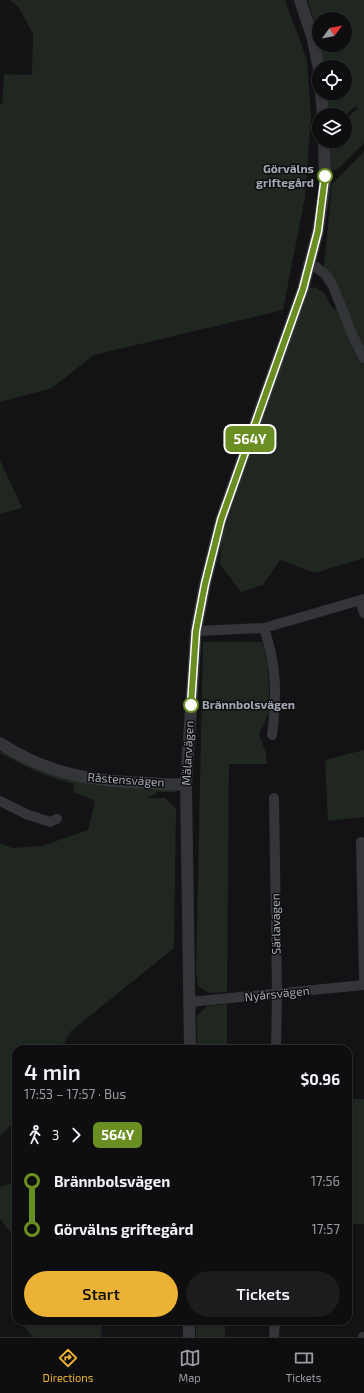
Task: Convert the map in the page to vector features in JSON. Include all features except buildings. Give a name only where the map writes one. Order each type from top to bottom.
[{"type":"street","points":[[300,0],[312,36],[317,60]]},
{"type":"street","name":"Mälarvägen","points":[[190,1045],[186,784],[196,631],[205,584],[221,520],[303,289],[308,264],[318,231],[325,183],[324,148]]},
{"type":"street","points":[[308,264],[316,266],[326,275],[333,286],[352,334],[364,358]]},
{"type":"street","points":[[196,631],[264,628],[362,600],[364,613]]},
{"type":"street","points":[[264,628],[270,649],[275,684],[276,703],[272,735]]},
{"type":"street","name":"Råstensvägen","points":[[0,743],[17,754],[41,765],[86,778],[113,782],[186,784]]},
{"type":"street","name":"Särlavägen","points":[[274,798],[277,994],[276,1045]]},
{"type":"street","points":[[0,801],[26,814],[50,822],[57,819]]},
{"type":"street","points":[[361,842],[364,979]]},
{"type":"street","name":"Nyårsvägen","points":[[190,1002],[364,985]]},
{"type":"street","points":[[189,1325],[189,1337]]},
{"type":"street","points":[[274,1325],[274,1337]]},
{"type":"shaded area","points":[[10,0],[285,0],[307,60],[311,117],[305,197],[283,310],[94,355],[52,388],[0,402],[0,103],[2,104],[4,74],[32,75],[33,34],[19,8]]},
{"type":"shaded area","points":[[308,0],[364,0],[364,143],[338,169],[330,172],[331,148],[352,148],[352,114],[358,108],[356,106],[352,109],[352,108],[323,108],[323,100],[352,100],[352,60],[319,60],[318,52],[352,52],[352,12],[312,12],[312,15]]},
{"type":"shaded area","points":[[364,152],[364,558],[315,573],[280,560],[263,585],[241,592],[220,564],[221,540],[306,289],[315,287],[324,293],[335,310],[340,292],[327,277],[324,267],[332,184]]},
{"type":"shaded area","points":[[0,460],[22,508],[0,514]]},
{"type":"shaded area","points":[[203,642],[263,642],[268,666],[270,710],[259,735],[266,753],[267,764],[229,764],[227,992],[209,993],[198,986],[196,972]]},
{"type":"shaded area","points":[[3,748],[41,768],[172,788],[179,791],[159,792],[147,798],[165,798],[176,809],[174,948],[70,1032],[63,1045],[12,1045],[12,1124],[0,1136],[0,843],[12,848],[42,846],[88,830],[95,801],[73,792],[74,784],[36,771],[0,753]]},
{"type":"shaded area","points":[[364,750],[364,817],[328,821],[325,760]]},
{"type":"shaded area","points":[[227,1004],[227,1045],[197,1045],[197,1016],[207,1006]]},
{"type":"shaded area","points":[[352,1099],[364,1099],[364,1224],[352,1224]]},
{"type":"shaded area","points":[[12,1182],[12,1234],[0,1219],[0,1187]]},
{"type":"shaded area","points":[[23,1325],[102,1325],[101,1337],[33,1337]]},
{"type":"shaded area","points":[[196,1325],[225,1325],[225,1337],[196,1337]]},
{"type":"bus line","name":"564Y","points":[[191,705],[196,631],[205,584],[221,520],[303,289],[308,264],[318,231],[325,176]]},
{"type":"place","name":"Görvälns griftegård","points":[[325,176]]},
{"type":"place","name":"Brännbolsvägen","points":[[191,705]]}]
